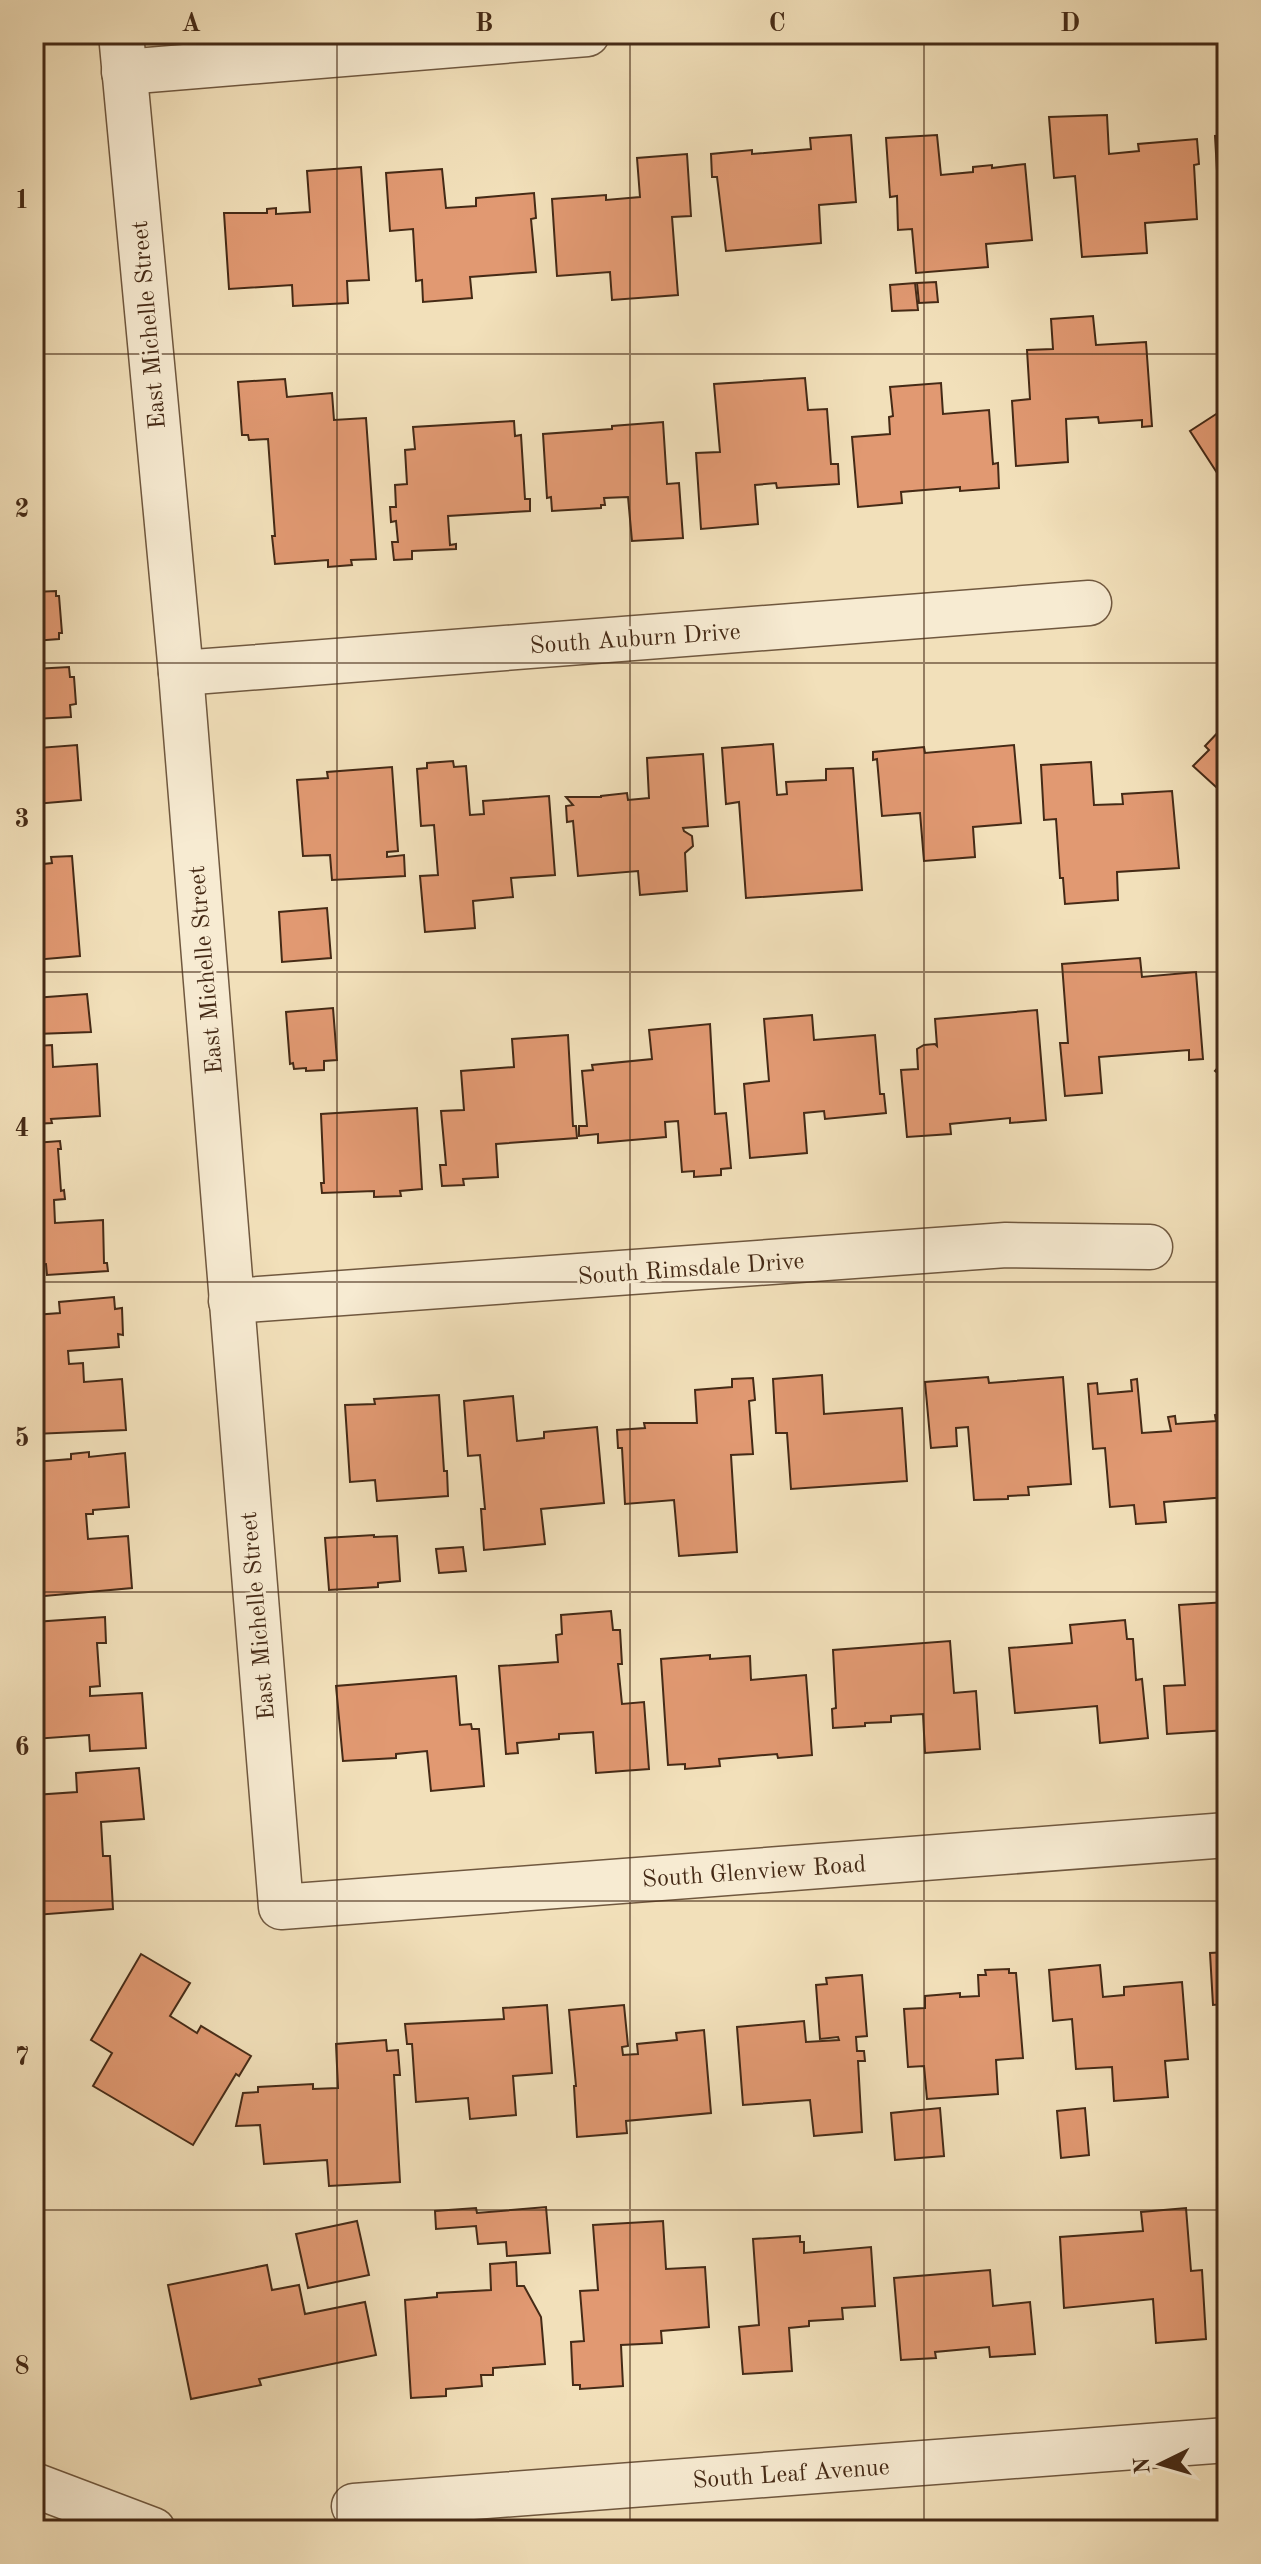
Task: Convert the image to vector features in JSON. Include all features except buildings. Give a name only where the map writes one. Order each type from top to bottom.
[{"type":"street","points":[[122,53],[587,34]]},
{"type":"street","name":"East Michelle Street","points":[[122,53],[181,673],[281,1907]]},
{"type":"street","name":"South Auburn Drive","points":[[181,673],[1089,603]]},
{"type":"street","name":"South Rimsdale Drive","points":[[231,1301],[1006,1245],[1150,1247]]},
{"type":"street","name":"South Glenview Road","points":[[281,1907],[1227,1835]]},
{"type":"street","name":"South Leaf Avenue","points":[[354,2506],[1227,2440]]},
{"type":"street","points":[[34,2485],[153,2530]]}]
